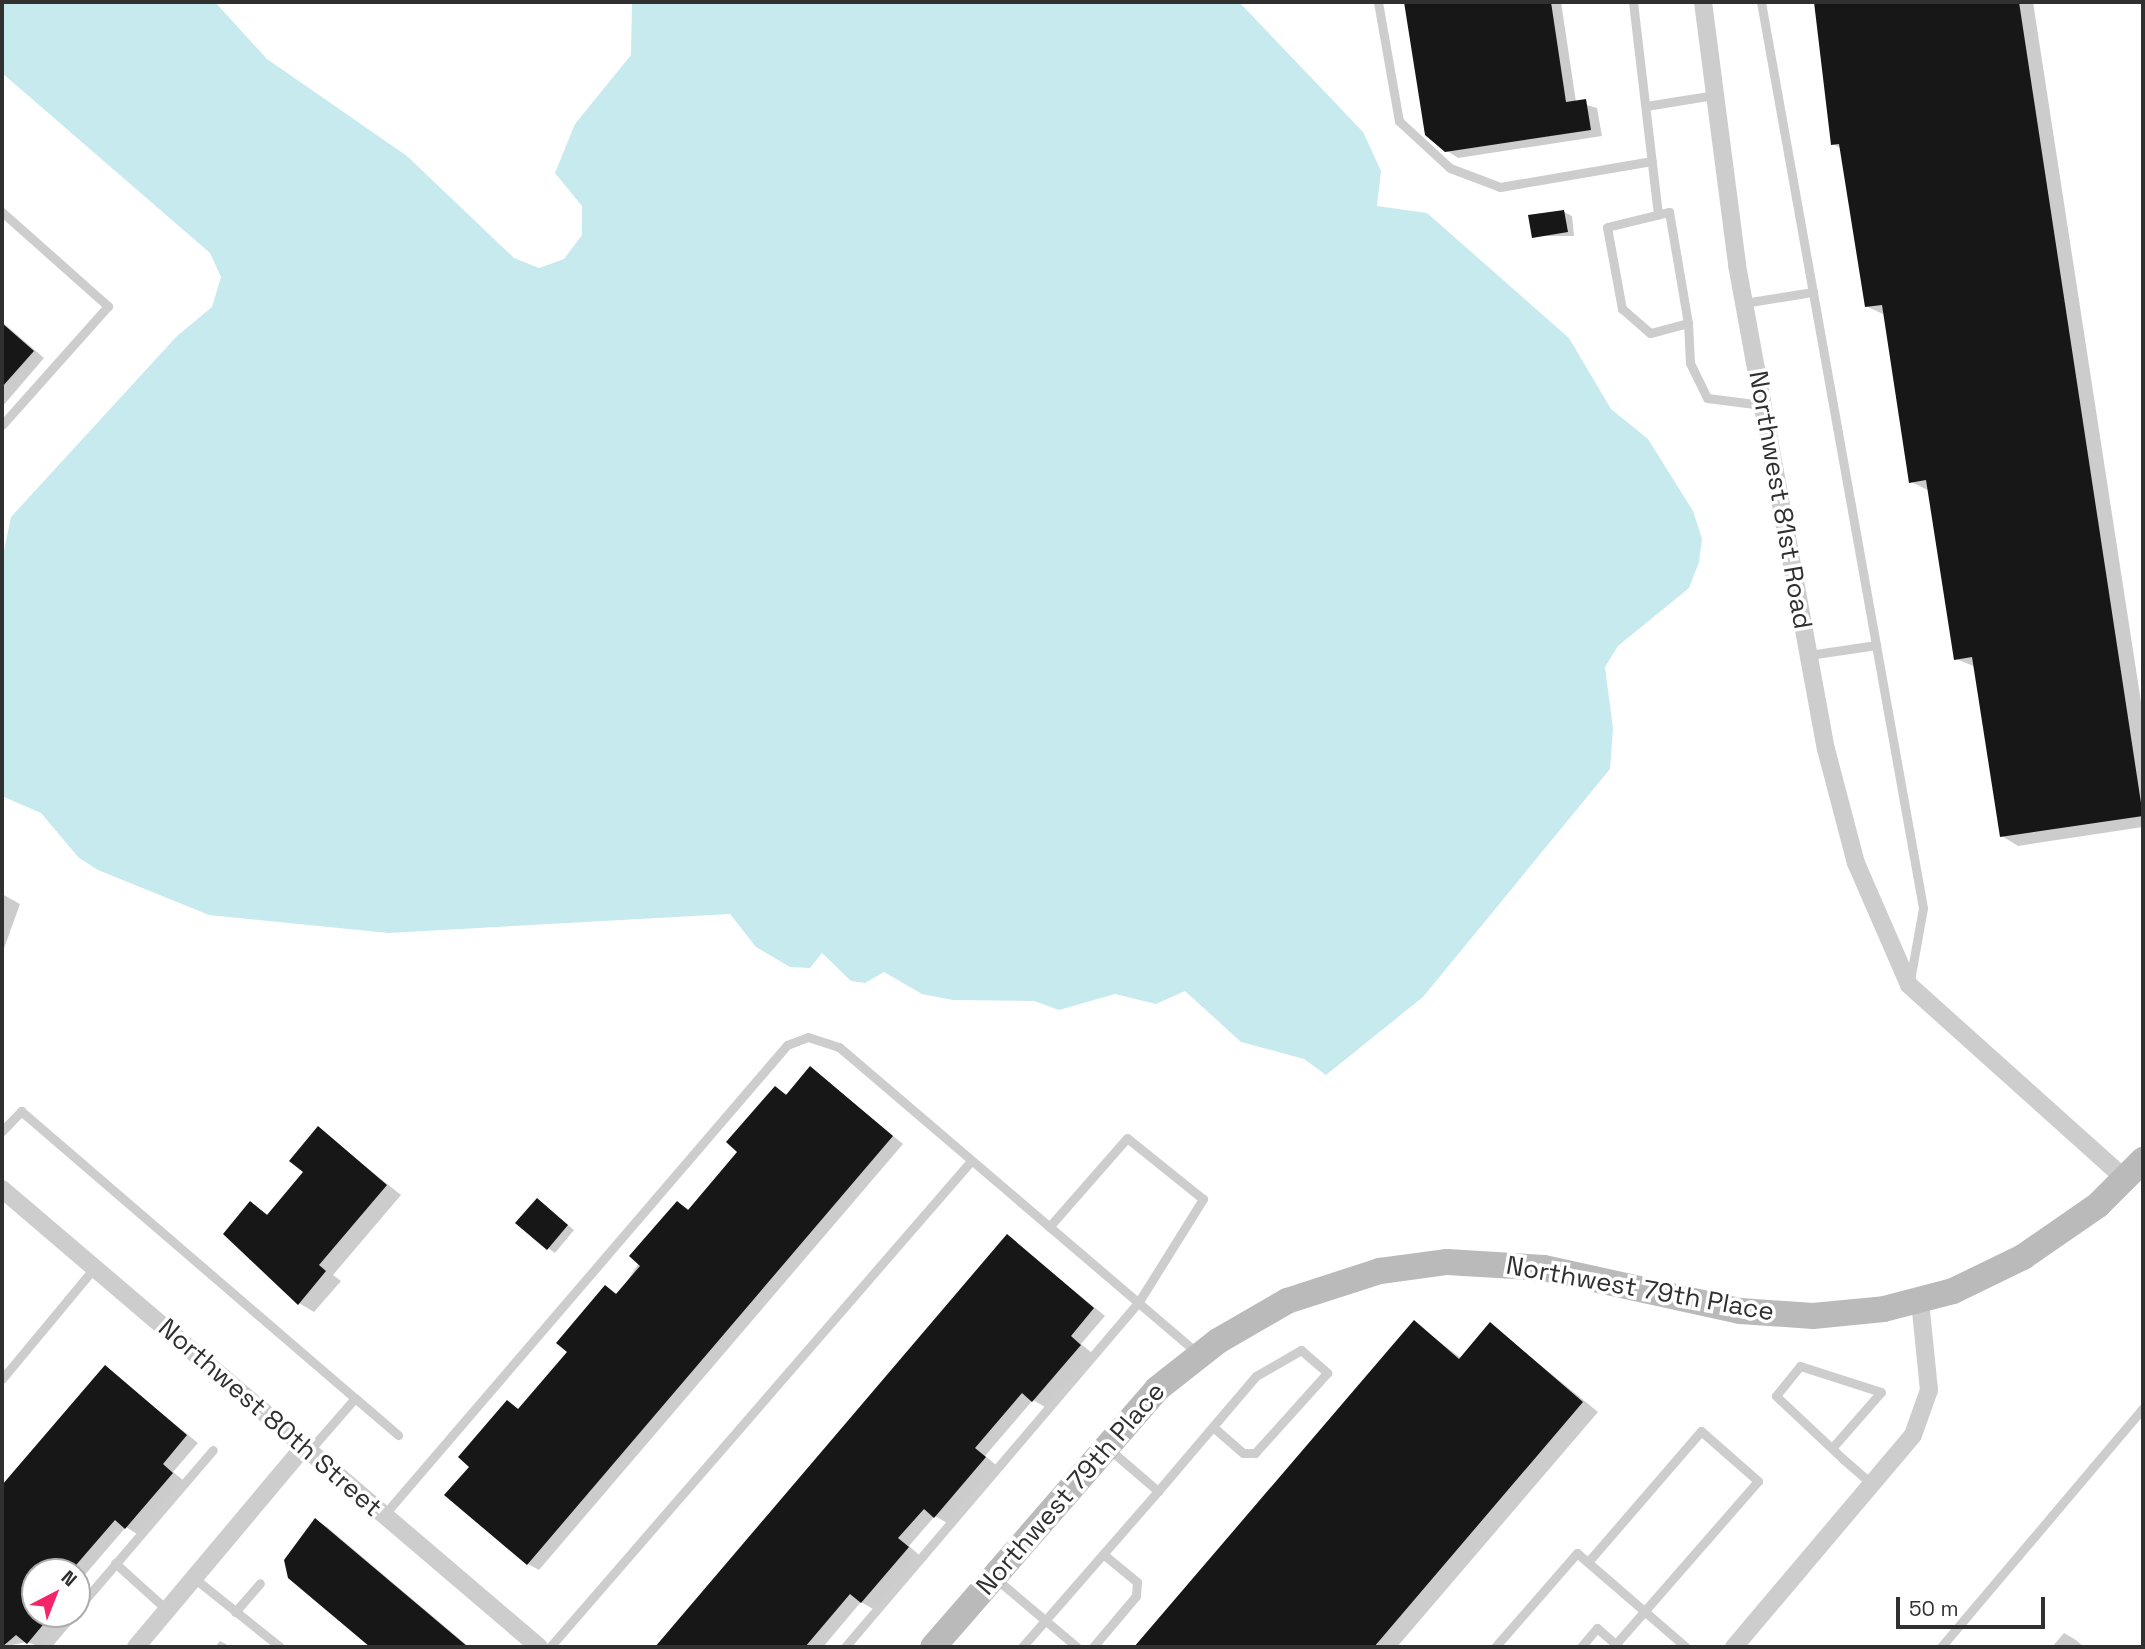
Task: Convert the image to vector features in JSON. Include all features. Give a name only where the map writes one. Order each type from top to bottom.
[{"type":"main road","name":"Northwest 79th Place","points":[[933,1647],[1105,1446],[1198,1354],[1259,1315],[1316,1290],[1380,1271],[1447,1262],[1544,1268],[1699,1304],[1776,1314],[1848,1314],[1920,1301],[2023,1257],[2126,1180],[2143,1160]]},
{"type":"street","name":"Northwest 81st Road","points":[[1703,2],[1744,303],[1809,655],[1856,863],[1909,985]]},
{"type":"street","points":[[1909,985],[2126,1180]]},
{"type":"street","name":"Northwest 80th Street","points":[[2,1189],[538,1647]]},
{"type":"street","points":[[1734,1647],[1913,1435],[1927,1403],[1920,1301]]},
{"type":"street","points":[[136,1647],[306,1449]]},
{"type":"lane","points":[[1378,2],[1399,121],[1450,168],[1500,187],[1652,161]]},
{"type":"lane","points":[[1633,2],[1658,215]]},
{"type":"lane","points":[[1761,2],[1923,908],[1909,985]]},
{"type":"lane","points":[[1646,106],[1715,94]]},
{"type":"lane","points":[[2,212],[108,306],[2,425]]},
{"type":"lane","points":[[1688,323],[1650,333],[1622,309],[1607,227],[1669,212],[1688,323],[1690,363],[1707,398],[1763,405]]},
{"type":"lane","points":[[1744,303],[1813,292]]},
{"type":"lane","points":[[1809,655],[1876,645]]},
{"type":"lane","points":[[384,1516],[787,1045],[808,1037],[839,1047],[1198,1354]]},
{"type":"lane","points":[[2,1131],[22,1111],[398,1435]]},
{"type":"lane","points":[[849,1646],[1138,1303],[1203,1199],[1127,1138],[1049,1227]]},
{"type":"lane","points":[[550,1647],[971,1161]]},
{"type":"lane","points":[[2,1379],[94,1268]]},
{"type":"lane","points":[[1022,1647],[1256,1376],[1301,1350],[1327,1373],[1255,1453],[1243,1453],[1213,1427]]},
{"type":"lane","points":[[1832,1448],[1881,1392],[1800,1366],[1776,1396],[1832,1448],[1873,1485]]},
{"type":"lane","points":[[306,1449],[355,1398]]},
{"type":"lane","points":[[1941,1647],[2143,1408]]},
{"type":"lane","points":[[1581,1647],[1597,1628],[1618,1646],[1643,1611],[1758,1481],[1701,1431],[1588,1562]]},
{"type":"lane","points":[[1105,1446],[1158,1491]]},
{"type":"lane","points":[[91,1592],[213,1450]]},
{"type":"lane","points":[[1093,1647],[1136,1597],[1137,1582],[1103,1553]]},
{"type":"lane","points":[[1495,1647],[1577,1553],[1686,1647]]},
{"type":"lane","points":[[115,1563],[167,1610]]},
{"type":"lane","points":[[994,1577],[1077,1647]]},
{"type":"lane","points":[[194,1578],[279,1647]]},
{"type":"lane","points":[[235,1612],[260,1583]]},
{"type":"lane","points":[[45,1647],[61,1628]]},
{"type":"water","points":[[2,2],[215,2],[267,59],[407,156],[514,258],[539,268],[564,259],[582,235],[582,206],[555,173],[575,124],[631,55],[632,2],[1239,2],[1363,132],[1381,171],[1377,206],[1427,213],[1569,338],[1611,409],[1648,439],[1693,511],[1702,539],[1699,562],[1689,588],[1618,646],[1605,667],[1613,729],[1610,769],[1423,997],[1326,1075],[1304,1059],[1241,1042],[1185,991],[1156,1004],[1115,994],[1059,1010],[1034,1001],[953,1000],[922,994],[884,972],[865,983],[851,981],[822,953],[810,968],[790,967],[756,947],[730,914],[389,933],[209,915],[98,870],[79,858],[41,813],[2,796],[2,560],[11,517],[177,336],[212,307],[221,277],[210,253],[2,73]]},
{"type":"building","points":[[1404,2],[1551,2],[1566,102],[1586,99],[1591,130],[1445,152],[1425,135]]},
{"type":"building","points":[[1814,2],[2019,2],[2143,816],[2000,837],[1972,657],[1954,660],[1926,480],[1909,483],[1882,305],[1865,307],[1839,144],[1831,145]]},
{"type":"building","points":[[1564,210],[1568,232],[1532,238],[1528,215]]},
{"type":"building","points":[[2,323],[34,351],[2,387]]},
{"type":"building","points":[[810,1066],[893,1136],[527,1565],[444,1495],[469,1467],[458,1457],[507,1400],[518,1409],[567,1352],[556,1343],[605,1285],[616,1294],[640,1266],[629,1256],[677,1201],[688,1210],[737,1152],[726,1142],[775,1086],[786,1095]]},
{"type":"building","points":[[318,1126],[387,1185],[319,1265],[326,1271],[298,1305],[223,1234],[250,1201],[267,1215],[303,1172],[289,1161]]},
{"type":"building","points":[[537,1198],[568,1225],[547,1250],[515,1223]]},
{"type":"building","points":[[1007,1234],[1094,1308],[1071,1336],[1081,1345],[1032,1402],[1022,1393],[975,1448],[986,1457],[934,1518],[924,1509],[898,1538],[909,1547],[861,1603],[850,1594],[805,1647],[655,1647]]},
{"type":"building","points":[[1414,1320],[1459,1359],[1490,1322],[1583,1402],[1374,1647],[1134,1647]]},
{"type":"building","points":[[105,1365],[187,1435],[163,1464],[173,1473],[125,1529],[115,1520],[82,1558],[21,1558],[21,1628],[40,1628],[27,1644],[16,1635],[2,1647],[2,1485]]},
{"type":"building","points":[[315,1518],[468,1647],[370,1647],[288,1578],[284,1560]]}]
